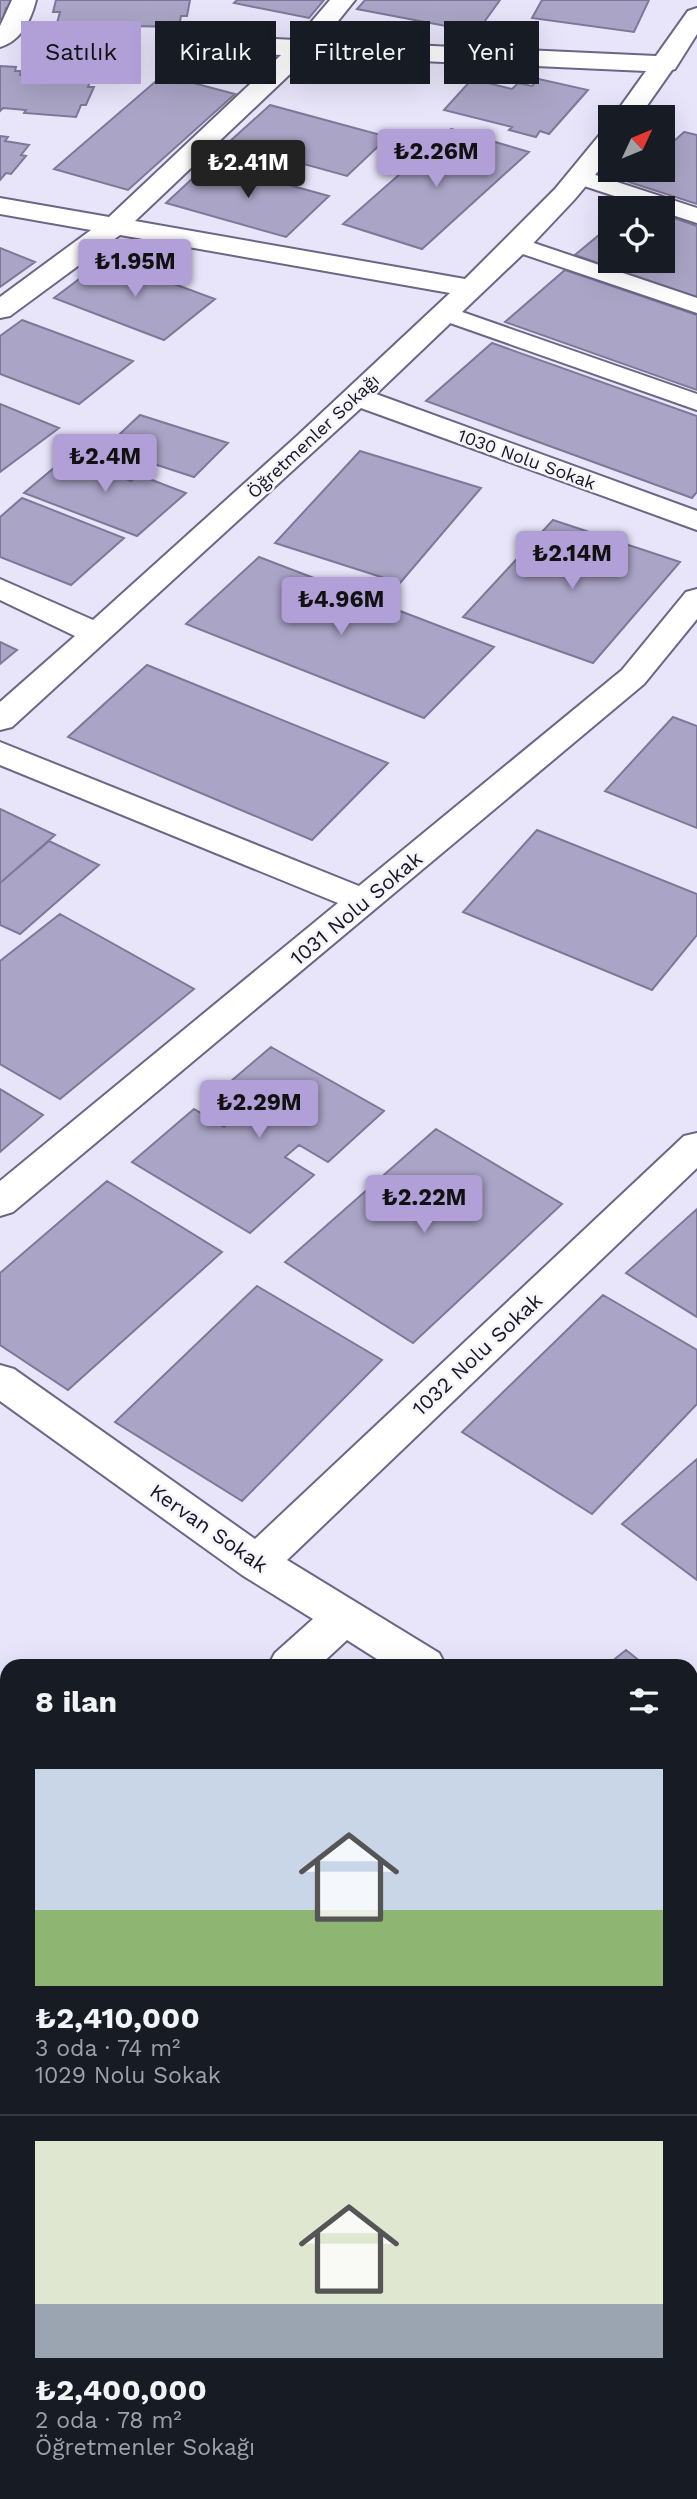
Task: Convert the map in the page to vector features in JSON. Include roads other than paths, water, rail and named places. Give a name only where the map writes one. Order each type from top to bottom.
[{"type":"street","points":[[0,39],[7,35],[21,13],[24,0]]},
{"type":"street","points":[[326,21],[343,0]]},
{"type":"street","points":[[635,105],[697,16]]},
{"type":"street","points":[[430,54],[666,64]]},
{"type":"street","points":[[0,310],[116,225],[290,60]]},
{"type":"street","name":"Öğretmenler Sokağı","points":[[0,720],[357,397],[516,244],[598,154]]},
{"type":"street","points":[[0,206],[470,288]]},
{"type":"street","name":"1030 Nolu Sokak","points":[[357,397],[697,521]]},
{"type":"street","points":[[0,587],[96,634]]},
{"type":"street","name":"1031 Nolu Sokak","points":[[0,1202],[633,677],[697,599]]},
{"type":"street","points":[[0,753],[365,901]]},
{"type":"street","name":"1032 Nolu Sokak","points":[[257,1563],[697,1146]]},
{"type":"street","name":"Kervan Sokak","points":[[0,1380],[257,1563],[412,1659]]},
{"type":"street","points":[[298,1659],[343,1617]]},
{"type":"lane","points":[[580,177],[697,216]]},
{"type":"lane","points":[[516,244],[697,306]]},
{"type":"lane","points":[[445,313],[697,402]]}]
